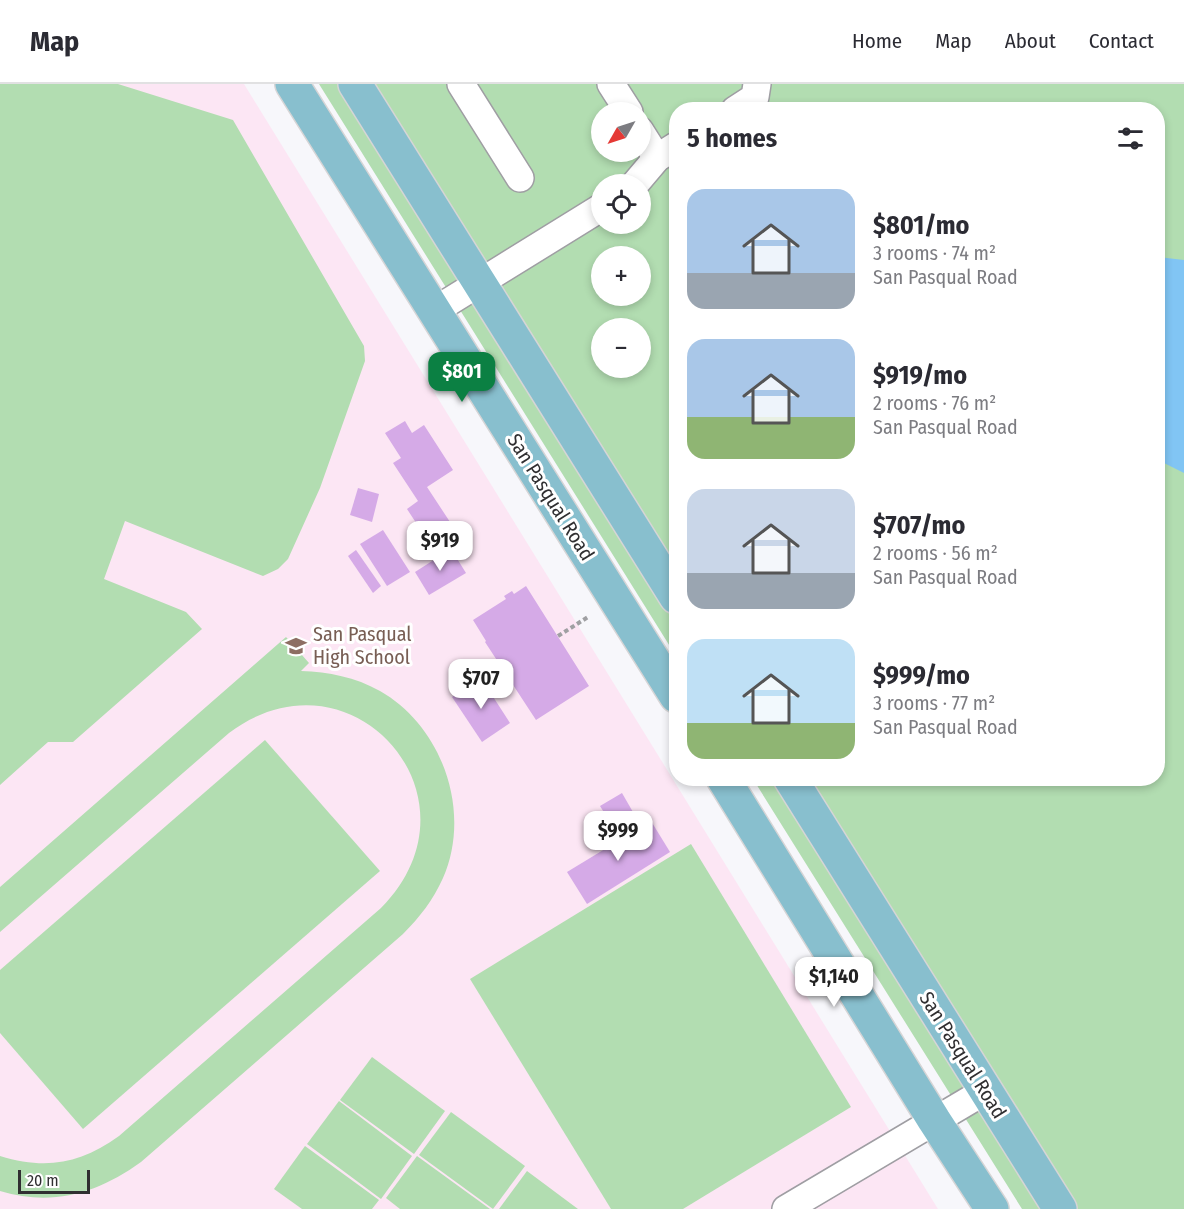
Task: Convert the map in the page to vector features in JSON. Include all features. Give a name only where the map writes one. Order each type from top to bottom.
[{"type":"main road","name":"San Pasqual Road","points":[[292,84],[669,685]]},
{"type":"main road","points":[[355,84],[669,586]]},
{"type":"main road","points":[[728,786],[934,1120],[992,1209]]},
{"type":"main road","name":"San Pasqual Road","points":[[795,786],[1060,1209]]},
{"type":"street","points":[[461,84],[520,178]]},
{"type":"street","points":[[611,84],[623,102]]},
{"type":"street","points":[[747,102],[755,97],[757,84]]},
{"type":"street","points":[[645,174],[667,152],[651,140]]},
{"type":"street","points":[[434,311],[591,214]]},
{"type":"street","points":[[786,1209],[986,1091]]},
{"type":"path","points":[[558,636],[588,617]]},
{"type":"shaded area","name":"San Pasqual High School","points":[[0,84],[244,84],[669,773],[669,786],[677,786],[938,1209],[0,1209]]},
{"type":"green space","points":[[0,84],[118,84],[233,120],[364,346],[365,361],[320,488],[288,559],[278,569],[263,576],[125,521],[104,579],[186,612],[202,629],[73,742],[48,742],[0,785]]},
{"type":"green space","points":[[319,84],[1184,84],[1184,1209],[1022,1209],[757,786],[1165,786],[1165,102],[669,102],[669,645]]},
{"type":"green space","points":[[286,637],[309,663],[301,671],[342,676],[380,691],[402,707],[420,726],[435,749],[446,773],[452,799],[454,826],[451,852],[439,886],[426,908],[403,934],[141,1162],[108,1182],[74,1194],[38,1198],[0,1191],[0,1156],[33,1163],[62,1162],[90,1153],[119,1136],[381,908],[411,865],[420,821],[413,780],[392,745],[359,719],[320,706],[275,710],[229,733],[0,932],[0,887]]},
{"type":"green space","points":[[265,740],[380,871],[83,1129],[0,1033],[0,970]]},
{"type":"green space","points":[[691,844],[851,1107],[683,1209],[611,1209],[470,979]]},
{"type":"green space","points":[[372,1057],[445,1111],[414,1154],[340,1100]]},
{"type":"green space","points":[[339,1101],[412,1156],[381,1199],[307,1144]]},
{"type":"green space","points":[[451,1112],[525,1166],[493,1209],[419,1155]]},
{"type":"green space","points":[[305,1146],[379,1200],[372,1209],[302,1209],[274,1189]]},
{"type":"green space","points":[[417,1156],[490,1209],[400,1209],[386,1198]]},
{"type":"green space","points":[[527,1171],[578,1209],[499,1209]]},
{"type":"water","points":[[1165,258],[1184,260],[1184,473],[1165,464]]},
{"type":"building","points":[[405,421],[412,433],[424,425],[453,470],[427,487],[450,522],[426,538],[407,509],[418,501],[393,463],[401,458],[385,433]]},
{"type":"building","points":[[358,488],[379,494],[372,522],[350,515]]},
{"type":"building","points":[[383,530],[410,572],[387,586],[360,544]]},
{"type":"building","points":[[451,549],[466,573],[429,595],[415,572]]},
{"type":"building","points":[[356,550],[381,586],[373,593],[348,556]]},
{"type":"building","points":[[526,586],[589,686],[536,720],[473,620],[506,599],[504,596],[512,591],[514,594]]},
{"type":"building","points":[[481,678],[510,723],[482,742],[452,697]]},
{"type":"building","points":[[622,793],[641,826],[620,838],[600,806]]},
{"type":"building","points":[[651,821],[670,852],[587,904],[567,872]]},
{"type":"place","name":"San Pasqual High School","points":[[296,646]]}]
